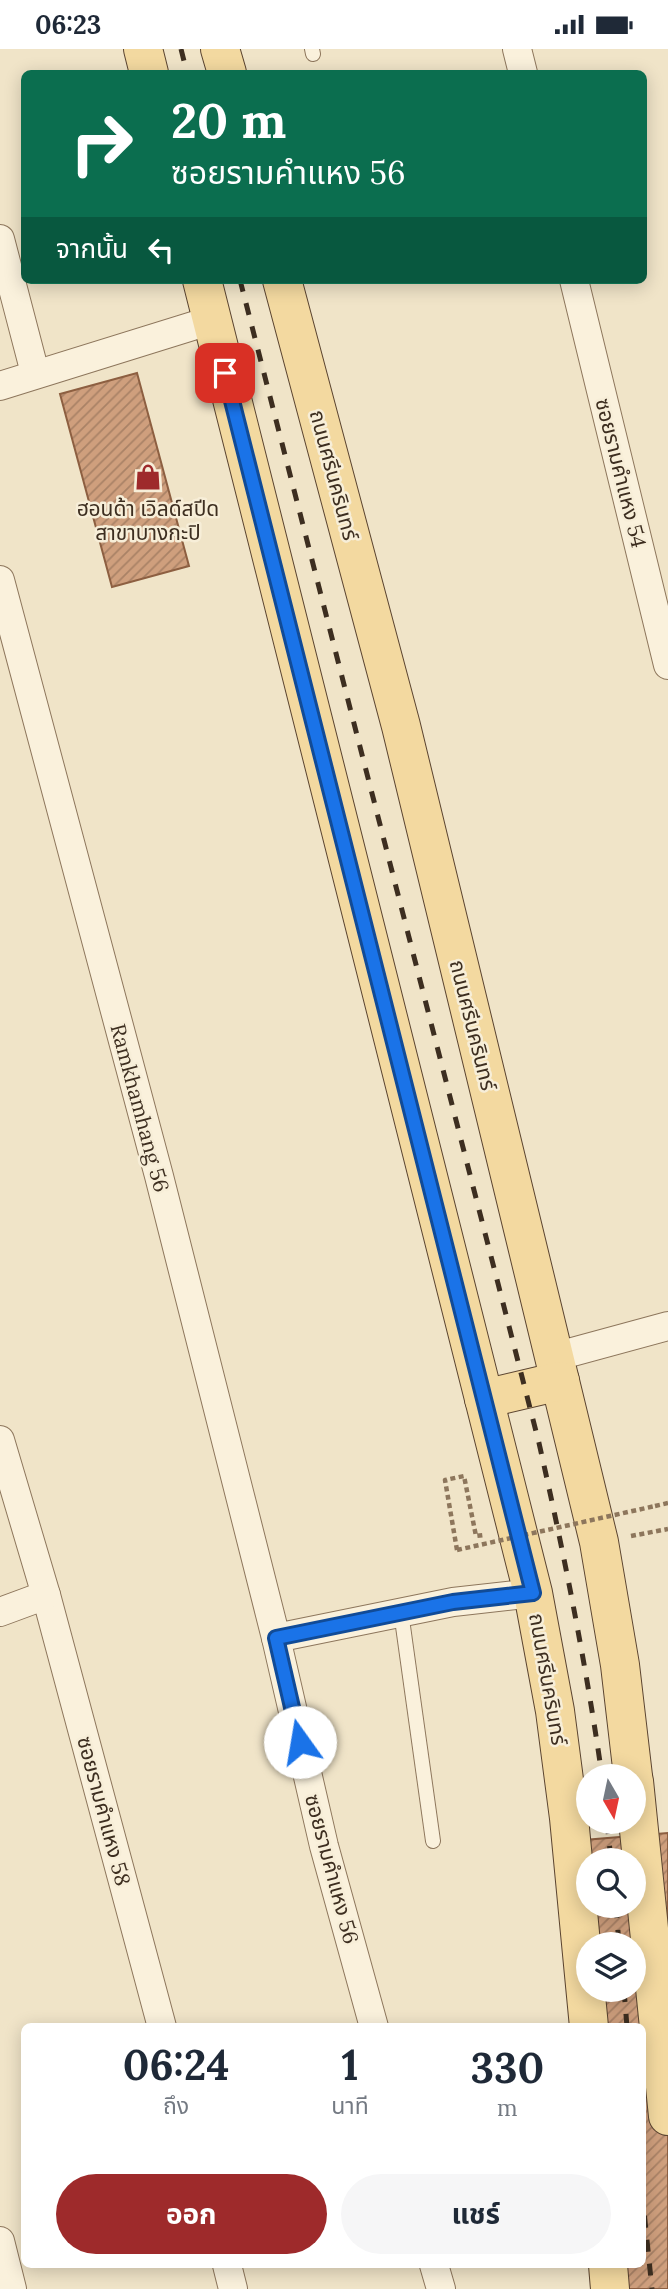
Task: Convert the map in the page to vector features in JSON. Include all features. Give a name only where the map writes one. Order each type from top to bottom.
[{"type":"main road","points":[[143,49],[148,70]]},
{"type":"main road","points":[[220,49],[226,70]]},
{"type":"main road","name":"ถนนศรีนครินทร์","points":[[203,284],[533,1593],[555,1711],[589,2023]]},
{"type":"main road","name":"ถนนศรีนครินทร์","points":[[283,284],[401,726],[599,1542],[620,1665],[632,1764]]},
{"type":"main road","points":[[484,1399],[557,1369]]},
{"type":"main road","points":[[641,1834],[662,1993],[668,2116]]},
{"type":"main road","points":[[608,2268],[611,2289]]},
{"type":"street","points":[[517,49],[522,70]]},
{"type":"street","points":[[0,239],[35,373]]},
{"type":"street","name":"ซอยรามคำแหง 54","points":[[575,284],[668,665]]},
{"type":"street","points":[[0,386],[212,320]]},
{"type":"street","name":"Ramkhamhang 56","points":[[0,580],[159,1176],[276,1638]]},
{"type":"street","points":[[557,1369],[668,1326]]},
{"type":"street","name":"ซอยรามคำแหง 58","points":[[0,1440],[46,1595],[161,2023]]},
{"type":"street","points":[[276,1638],[453,1602],[533,1593]]},
{"type":"street","points":[[0,1612],[46,1595]]},
{"type":"street","name":"ซอยรามคำแหง 56","points":[[276,1638],[324,1846],[373,2023]]},
{"type":"street","points":[[0,2241],[12,2289]]},
{"type":"street","points":[[228,2268],[233,2289]]},
{"type":"street","points":[[435,2268],[441,2289]]},
{"type":"lane","points":[[401,1612],[433,1841]]},
{"type":"path","points":[[476,1536],[464,1476],[445,1480],[457,1550],[668,1503]]},
{"type":"building","points":[[137,373],[189,566],[112,587],[60,394]]},
{"type":"building","points":[[668,1833],[668,2289],[600,2289],[598,2268],[646,2268],[646,2023],[576,2023],[560,1842]]},
{"type":"railway","points":[[181,49],[186,70]]},
{"type":"railway","points":[[241,284],[539,1443],[574,1609],[600,1764]]},
{"type":"railway","points":[[608,1834],[610,1848]]},
{"type":"railway","points":[[617,1918],[618,1932]]},
{"type":"railway","points":[[625,2002],[627,2023]]},
{"type":"railway","points":[[646,2231],[652,2289]]},
{"type":"place","name":"ฮอนด้า เวิลด์สปีด สาขาบางกะปิ","points":[[148,477]]},
{"type":"route","points":[[225,373],[533,1593],[453,1602],[276,1638],[300,1742]]}]
